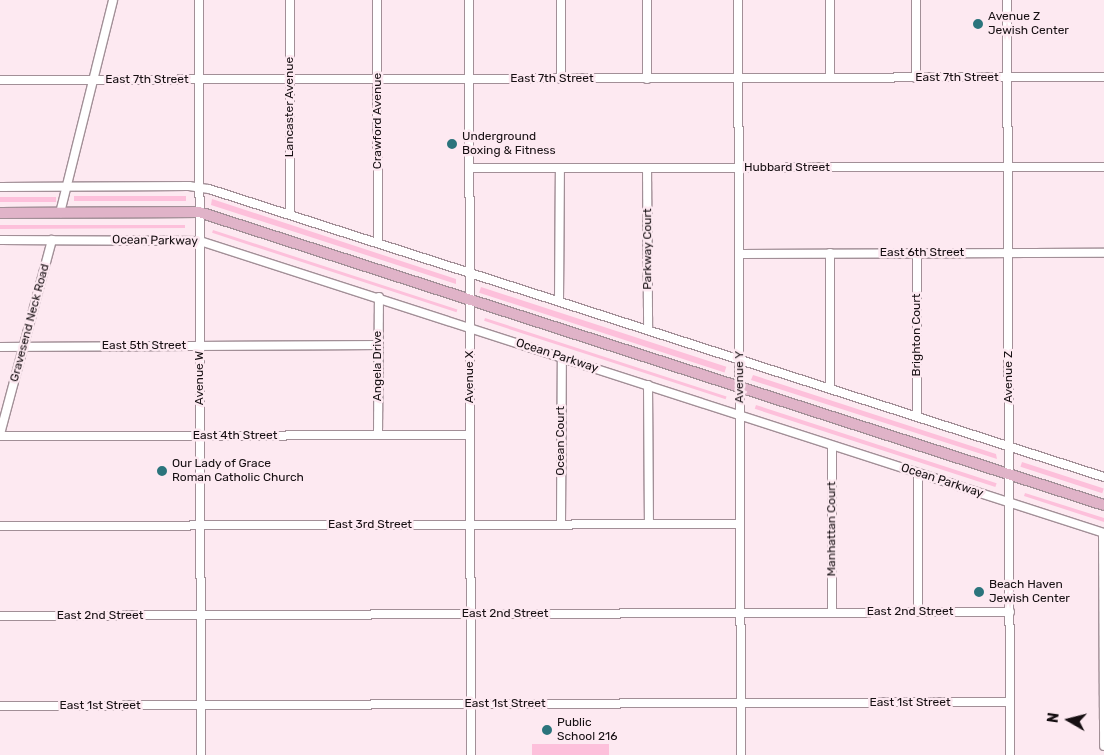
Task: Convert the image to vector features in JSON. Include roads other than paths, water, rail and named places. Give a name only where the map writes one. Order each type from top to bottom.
[{"type":"main road","points":[[0,214],[199,212],[1104,505]]},
{"type":"street","points":[[60,213],[113,0]]},
{"type":"street","name":"Avenue W","points":[[199,0],[202,755]]},
{"type":"street","name":"Lancaster Avenue","points":[[290,0],[290,214]]},
{"type":"street","name":"Crawford Avenue","points":[[377,0],[378,241]]},
{"type":"street","name":"Avenue X","points":[[468,0],[471,755]]},
{"type":"street","points":[[561,0],[561,79]]},
{"type":"street","points":[[647,0],[647,79]]},
{"type":"street","name":"Avenue Y","points":[[738,0],[741,755]]},
{"type":"street","points":[[830,0],[830,78]]},
{"type":"street","points":[[916,0],[916,78]]},
{"type":"street","name":"Avenue Z","points":[[1008,0],[1010,755]]},
{"type":"street","name":"East 7th Street","points":[[0,80],[1104,77]]},
{"type":"street","name":"Hubbard Street","points":[[469,168],[1104,167]]},
{"type":"street","points":[[560,168],[560,301]]},
{"type":"street","name":"Parkway Court","points":[[647,168],[648,330]]},
{"type":"street","points":[[0,186],[199,186],[378,241],[1104,477]]},
{"type":"street","name":"Ocean Parkway","points":[[0,240],[200,241],[379,297],[1103,533]]},
{"type":"street","name":"Gravesend Neck Road","points":[[0,435],[52,240]]},
{"type":"street","name":"Brighton Court","points":[[917,253],[917,416]]},
{"type":"street","name":"East 6th Street","points":[[739,254],[1104,253]]},
{"type":"street","points":[[830,254],[830,388]]},
{"type":"street","name":"Angela Drive","points":[[378,435],[379,297]]},
{"type":"street","name":"East 5th Street","points":[[0,346],[378,345]]},
{"type":"street","name":"Ocean Court","points":[[561,524],[562,358]]},
{"type":"street","points":[[648,385],[649,524]]},
{"type":"street","name":"East 4th Street","points":[[0,435],[470,435]]},
{"type":"street","name":"Manhattan Court","points":[[832,446],[832,613]]},
{"type":"street","points":[[918,474],[918,612]]},
{"type":"street","name":"East 3rd Street","points":[[0,526],[740,524]]},
{"type":"street","points":[[1103,533],[1104,746]]},
{"type":"street","name":"East 2nd Street","points":[[0,616],[1010,612]]},
{"type":"street","name":"East 1st Street","points":[[0,706],[1010,702]]},
{"type":"place","name":"Avenue Z Jewish Center","points":[[978,24]]},
{"type":"place","name":"Underground Boxing & Fitness","points":[[452,144]]},
{"type":"place","name":"Our Lady of Grace Roman Catholic Church","points":[[162,471]]},
{"type":"place","name":"Beach Haven Jewish Center","points":[[979,592]]},
{"type":"place","name":"Public School 216","points":[[547,730]]}]
